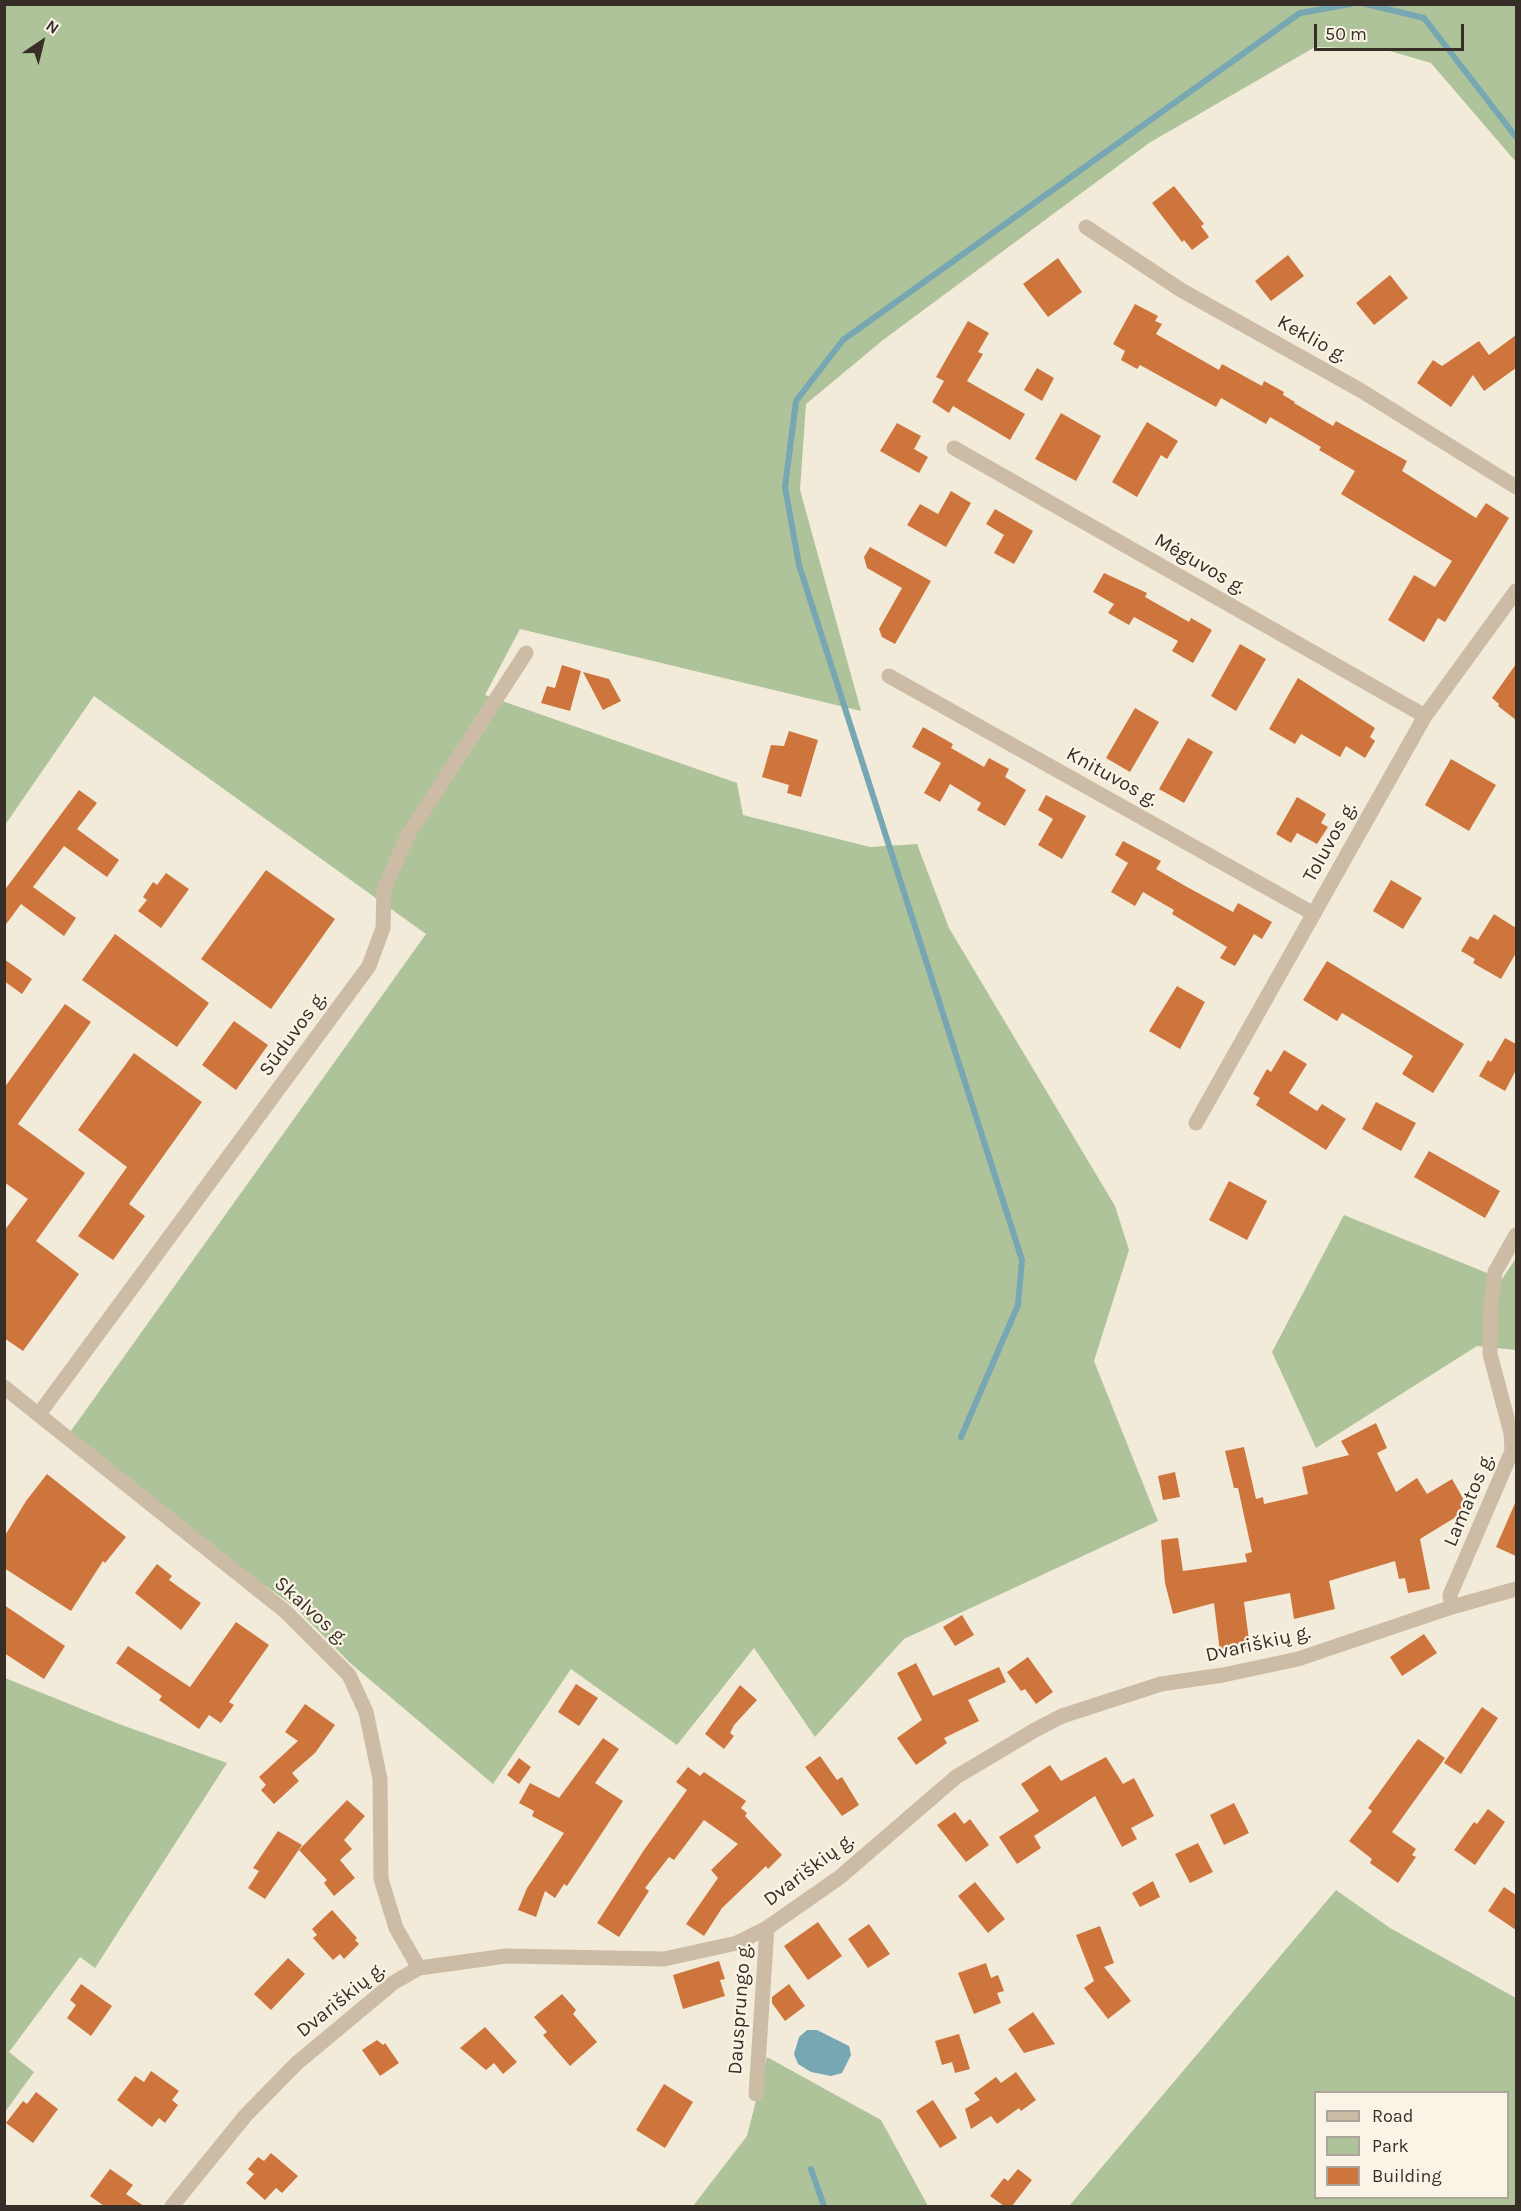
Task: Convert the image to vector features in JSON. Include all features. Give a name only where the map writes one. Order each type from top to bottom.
[{"type":"street","name":"Keklio g.","points":[[1086,227],[1181,290],[1360,390],[1516,487]]},
{"type":"street","name":"Mėguvos g.","points":[[954,448],[1425,716]]},
{"type":"street","name":"Toluvos g.","points":[[1196,1123],[1425,716],[1516,591]]},
{"type":"street","name":"Sūduvos g.","points":[[39,1414],[369,966],[382,928],[384,889],[408,835],[526,653]]},
{"type":"street","name":"Knituvos g.","points":[[889,676],[1314,914]]},
{"type":"street","name":"Lamatos g.","points":[[1452,1607],[1450,1595],[1512,1451],[1511,1433],[1490,1354],[1491,1303],[1495,1272],[1516,1236]]},
{"type":"street","name":"Skalvos g.","points":[[4,1387],[286,1612],[348,1675],[366,1712],[380,1779],[381,1879],[396,1928],[419,1968]]},
{"type":"street","name":"Dvariškių g.","points":[[172,2206],[246,2115],[297,2063],[366,2004],[393,1983],[419,1968],[453,1961],[506,1956],[664,1959],[737,1943],[766,1928],[840,1877],[956,1777],[1062,1716],[1161,1684],[1223,1675],[1298,1659],[1452,1607],[1516,1589]]},
{"type":"street","name":"Dausprungo g.","points":[[756,2094],[766,1928]]},
{"type":"green space","points":[[5,5],[1516,5],[1516,162],[1431,63],[1383,49],[1315,47],[1149,143],[883,340],[806,404],[800,490],[861,711],[520,629],[485,695],[737,783],[743,815],[870,847],[917,844],[949,928],[1115,1206],[1129,1250],[1094,1361],[1158,1521],[904,1639],[815,1737],[754,1648],[677,1745],[571,1669],[493,1784],[349,1662],[296,1608],[235,1564],[68,1435],[426,934],[94,696],[5,825]]},
{"type":"green space","points":[[1344,1215],[1502,1279],[1516,1258],[1516,1350],[1477,1346],[1316,1448],[1272,1352]]},
{"type":"green space","points":[[5,1678],[119,1724],[227,1763],[95,1968],[80,1957],[9,2052],[34,2072],[5,2112]]},
{"type":"green space","points":[[1336,1890],[1390,1928],[1516,1998],[1516,2206],[1069,2206]]},
{"type":"green space","points":[[767,2057],[881,2120],[928,2206],[693,2206],[747,2136]]},
{"type":"water","points":[[807,2030],[817,2030],[849,2046],[851,2055],[842,2073],[831,2076],[811,2072],[798,2064],[794,2054],[799,2037]]},
{"type":"building","points":[[1174,186],[1204,224],[1201,226],[1209,237],[1192,250],[1184,240],[1182,242],[1152,203]]},
{"type":"building","points":[[1288,255],[1304,276],[1271,301],[1255,281]]},
{"type":"building","points":[[1058,258],[1082,292],[1048,317],[1023,284]]},
{"type":"building","points":[[1390,275],[1408,298],[1374,325],[1356,303]]},
{"type":"building","points":[[1135,304],[1158,316],[1155,321],[1162,324],[1156,334],[1219,370],[1222,364],[1262,386],[1264,381],[1284,392],[1283,395],[1294,403],[1333,426],[1336,421],[1407,461],[1402,471],[1476,518],[1486,503],[1509,518],[1445,622],[1438,618],[1424,642],[1388,620],[1414,575],[1435,587],[1452,561],[1341,494],[1355,471],[1319,450],[1321,447],[1270,417],[1266,424],[1221,398],[1216,407],[1140,365],[1137,369],[1121,360],[1125,351],[1113,344]]},
{"type":"building","points":[[968,321],[989,333],[978,352],[983,354],[967,381],[1025,414],[1010,440],[953,406],[949,413],[932,402],[944,381],[936,377]]},
{"type":"building","points":[[1516,335],[1516,368],[1484,391],[1473,375],[1451,407],[1417,383],[1433,360],[1442,366],[1479,341],[1489,355]]},
{"type":"building","points":[[1037,368],[1054,378],[1042,401],[1024,390]]},
{"type":"building","points":[[1061,413],[1101,436],[1076,481],[1035,459]]},
{"type":"building","points":[[1147,422],[1178,441],[1167,459],[1161,455],[1137,497],[1112,482]]},
{"type":"building","points":[[897,423],[921,436],[914,449],[928,457],[919,473],[880,451]]},
{"type":"building","points":[[951,491],[971,503],[946,547],[907,525],[920,504],[938,514]]},
{"type":"building","points":[[995,509],[1033,531],[1014,564],[994,553],[1004,535],[986,524]]},
{"type":"building","points":[[870,547],[931,581],[895,644],[882,637],[879,629],[902,588],[867,568],[864,557]]},
{"type":"building","points":[[1104,573],[1147,593],[1145,597],[1189,622],[1191,618],[1212,630],[1193,663],[1172,651],[1178,641],[1134,617],[1129,625],[1108,613],[1114,604],[1093,592]]},
{"type":"building","points":[[1240,644],[1266,659],[1236,711],[1211,696]]},
{"type":"building","points":[[1516,664],[1516,720],[1498,706],[1499,704],[1492,698]]},
{"type":"building","points":[[562,665],[581,671],[570,711],[541,703],[547,686],[555,688]]},
{"type":"building","points":[[583,672],[609,679],[621,701],[603,710]]},
{"type":"building","points":[[1298,678],[1375,728],[1370,737],[1375,741],[1365,758],[1346,746],[1340,757],[1301,734],[1295,744],[1269,729]]},
{"type":"building","points":[[1135,708],[1159,722],[1130,772],[1106,758]]},
{"type":"building","points":[[923,727],[953,744],[951,748],[984,767],[989,758],[1009,769],[1005,777],[1026,790],[1005,826],[977,810],[981,803],[950,784],[940,802],[924,793],[941,763],[912,747]]},
{"type":"building","points":[[789,731],[818,740],[801,797],[787,793],[789,785],[762,777],[771,745],[784,746]]},
{"type":"building","points":[[1188,738],[1213,752],[1184,803],[1159,789]]},
{"type":"building","points":[[1451,759],[1496,785],[1469,831],[1425,805]]},
{"type":"building","points":[[79,790],[97,803],[77,829],[119,860],[107,877],[64,846],[33,887],[76,918],[64,936],[21,904],[4,927],[4,891]]},
{"type":"building","points":[[1046,795],[1086,816],[1062,859],[1038,845],[1053,819],[1038,810]]},
{"type":"building","points":[[1297,797],[1326,814],[1321,823],[1328,827],[1317,844],[1297,833],[1291,843],[1276,834]]},
{"type":"building","points":[[1123,841],[1161,861],[1156,869],[1187,887],[1233,912],[1238,903],[1272,922],[1262,939],[1254,934],[1235,966],[1220,958],[1227,947],[1172,914],[1174,910],[1143,892],[1135,906],[1111,892],[1128,863],[1115,855]]},
{"type":"building","points":[[266,870],[335,919],[271,1009],[201,959]]},
{"type":"building","points":[[166,873],[189,889],[161,928],[138,911],[147,900],[143,897],[153,882],[157,885]]},
{"type":"building","points":[[1391,880],[1422,898],[1403,929],[1373,911]]},
{"type":"building","points":[[1494,914],[1516,928],[1516,953],[1501,979],[1473,963],[1475,959],[1461,951],[1470,936],[1478,940]]},
{"type":"building","points":[[115,934],[209,1003],[177,1047],[82,980]]},
{"type":"building","points":[[4,959],[32,979],[22,994],[4,981]]},
{"type":"building","points":[[1327,961],[1464,1044],[1433,1093],[1402,1074],[1413,1056],[1342,1013],[1337,1021],[1303,1000]]},
{"type":"building","points":[[1177,986],[1205,1002],[1180,1049],[1149,1031]]},
{"type":"building","points":[[65,1004],[91,1022],[18,1124],[85,1173],[36,1241],[79,1274],[23,1351],[4,1338],[4,1231],[28,1199],[4,1182],[4,1088]]},
{"type":"building","points":[[234,1021],[268,1045],[236,1090],[202,1065]]},
{"type":"building","points":[[1505,1038],[1516,1044],[1516,1070],[1505,1091],[1479,1076],[1488,1060],[1491,1062]]},
{"type":"building","points":[[1284,1050],[1307,1064],[1289,1093],[1317,1111],[1322,1104],[1346,1119],[1326,1150],[1256,1105],[1260,1098],[1253,1094],[1267,1069],[1271,1072]]},
{"type":"building","points":[[134,1053],[202,1102],[129,1204],[145,1216],[113,1260],[78,1236],[127,1167],[78,1130]]},
{"type":"building","points":[[1376,1102],[1416,1123],[1401,1151],[1362,1129]]},
{"type":"building","points":[[1429,1151],[1500,1191],[1485,1218],[1414,1177]]},
{"type":"building","points":[[1229,1181],[1267,1201],[1247,1240],[1209,1220]]},
{"type":"building","points":[[1376,1423],[1387,1448],[1377,1453],[1396,1492],[1417,1478],[1427,1494],[1452,1479],[1469,1509],[1420,1539],[1430,1589],[1408,1593],[1405,1578],[1399,1579],[1395,1561],[1329,1581],[1335,1609],[1294,1619],[1290,1593],[1244,1602],[1250,1648],[1220,1652],[1214,1603],[1173,1614],[1165,1583],[1161,1540],[1178,1538],[1183,1571],[1247,1562],[1245,1554],[1252,1552],[1238,1488],[1234,1488],[1225,1451],[1244,1447],[1256,1499],[1263,1497],[1264,1504],[1308,1494],[1302,1467],[1349,1455],[1341,1441]]},
{"type":"building","points":[[1175,1472],[1180,1497],[1163,1500],[1158,1476]]},
{"type":"building","points":[[47,1474],[126,1537],[105,1563],[103,1561],[71,1611],[4,1568],[4,1537],[26,1501]]},
{"type":"building","points":[[1516,1501],[1516,1556],[1496,1547]]},
{"type":"building","points":[[157,1564],[172,1576],[169,1580],[201,1603],[181,1630],[135,1593]]},
{"type":"building","points":[[4,1605],[65,1646],[44,1679],[4,1653]]},
{"type":"building","points":[[962,1615],[974,1635],[955,1646],[943,1627]]},
{"type":"building","points":[[236,1622],[269,1645],[229,1702],[234,1705],[221,1723],[209,1715],[199,1729],[159,1700],[162,1696],[116,1663],[128,1646],[190,1687]]},
{"type":"building","points":[[1424,1634],[1437,1653],[1402,1676],[1390,1657]]},
{"type":"building","points":[[1028,1657],[1053,1692],[1036,1704],[1025,1689],[1021,1691],[1007,1672]]},
{"type":"building","points":[[916,1663],[933,1696],[999,1667],[1006,1682],[968,1700],[979,1721],[944,1738],[947,1743],[916,1765],[897,1738],[922,1720],[897,1673]]},
{"type":"building","points":[[576,1684],[598,1698],[579,1726],[558,1712]]},
{"type":"building","points":[[740,1685],[757,1700],[734,1725],[730,1733],[734,1736],[724,1749],[705,1734]]},
{"type":"building","points":[[305,1704],[335,1725],[315,1753],[292,1773],[299,1781],[274,1804],[261,1790],[266,1785],[259,1777],[298,1741],[285,1732]]},
{"type":"building","points":[[1482,1707],[1498,1718],[1461,1774],[1444,1763]]},
{"type":"building","points":[[603,1738],[619,1749],[595,1783],[623,1801],[567,1886],[564,1884],[555,1898],[545,1891],[536,1917],[518,1910],[527,1888],[564,1833],[532,1816],[534,1811],[519,1803],[530,1783],[559,1798]]},
{"type":"building","points":[[1418,1739],[1445,1758],[1392,1832],[1416,1849],[1412,1855],[1416,1857],[1398,1883],[1370,1863],[1372,1859],[1349,1841],[1372,1811],[1368,1808]]},
{"type":"building","points":[[820,1756],[837,1780],[842,1777],[859,1805],[842,1816],[805,1767]]},
{"type":"building","points":[[1106,1757],[1123,1784],[1134,1778],[1154,1816],[1131,1828],[1137,1839],[1122,1847],[1095,1796],[1034,1836],[1041,1848],[1017,1864],[999,1837],[1039,1811],[1021,1784],[1050,1765],[1061,1781]]},
{"type":"building","points":[[519,1758],[531,1767],[519,1784],[507,1775]]},
{"type":"building","points":[[688,1767],[700,1776],[704,1772],[746,1801],[741,1808],[747,1813],[745,1816],[782,1855],[768,1869],[766,1866],[722,1908],[704,1936],[686,1924],[718,1878],[711,1870],[738,1844],[704,1820],[674,1860],[669,1857],[645,1888],[649,1891],[619,1937],[597,1923],[644,1850],[687,1790],[676,1782]]},
{"type":"building","points":[[347,1800],[365,1816],[344,1840],[352,1849],[340,1860],[355,1878],[334,1896],[324,1883],[327,1880],[299,1850]]},
{"type":"building","points":[[1234,1803],[1249,1833],[1224,1845],[1210,1815]]},
{"type":"building","points":[[1488,1809],[1505,1822],[1475,1865],[1454,1850],[1474,1822],[1477,1824]]},
{"type":"building","points":[[955,1812],[964,1824],[970,1819],[989,1845],[966,1862],[937,1825]]},
{"type":"building","points":[[278,1831],[302,1845],[265,1899],[248,1888],[259,1871],[253,1868]]},
{"type":"building","points":[[1198,1843],[1213,1872],[1190,1883],[1175,1854]]},
{"type":"building","points":[[1153,1881],[1160,1897],[1140,1907],[1132,1893]]},
{"type":"building","points":[[975,1882],[1005,1919],[988,1933],[958,1896]]},
{"type":"building","points":[[1504,1887],[1516,1895],[1516,1930],[1488,1911]]},
{"type":"building","points":[[332,1910],[357,1938],[355,1940],[359,1944],[344,1959],[340,1954],[333,1960],[313,1938],[317,1935],[312,1929]]},
{"type":"building","points":[[818,1922],[842,1956],[808,1980],[784,1946]]},
{"type":"building","points":[[869,1924],[890,1954],[868,1968],[848,1939]]},
{"type":"building","points":[[1100,1926],[1114,1963],[1104,1967],[1131,2001],[1108,2019],[1084,1988],[1094,1981],[1076,1935]]},
{"type":"building","points":[[288,1958],[305,1974],[271,2010],[254,1994]]},
{"type":"building","points":[[719,1961],[725,1979],[720,1980],[725,1996],[683,2009],[673,1975]]},
{"type":"building","points":[[986,1963],[991,1978],[998,1975],[1004,1991],[997,1993],[1001,2003],[974,2014],[958,1973]]},
{"type":"building","points":[[81,1984],[112,2006],[91,2036],[67,2018],[76,2005],[70,2000]]},
{"type":"building","points":[[789,1984],[805,2006],[785,2021],[772,2003],[772,1997]]},
{"type":"building","points":[[562,1994],[576,2010],[573,2014],[597,2042],[570,2066],[543,2035],[547,2032],[534,2017]]},
{"type":"building","points":[[1033,2012],[1055,2044],[1024,2053],[1008,2029]]},
{"type":"building","points":[[485,2027],[517,2062],[503,2074],[494,2063],[486,2070],[460,2048]]},
{"type":"building","points":[[959,2034],[970,2069],[955,2073],[952,2062],[942,2065],[935,2041]]},
{"type":"building","points":[[377,2040],[383,2045],[385,2043],[399,2063],[380,2076],[362,2050]]},
{"type":"building","points":[[151,2071],[179,2091],[172,2100],[178,2105],[165,2123],[159,2118],[152,2127],[117,2100],[135,2076],[144,2082]]},
{"type":"building","points":[[1016,2072],[1036,2100],[1021,2111],[1019,2108],[997,2124],[991,2116],[971,2129],[965,2109],[980,2100],[974,2093],[996,2077],[1001,2083]]},
{"type":"building","points":[[664,2084],[693,2102],[665,2148],[636,2130]]},
{"type":"building","points":[[36,2092],[58,2109],[33,2143],[6,2123],[23,2101],[27,2104]]},
{"type":"building","points":[[933,2100],[957,2138],[940,2148],[916,2111]]},
{"type":"building","points":[[271,2153],[298,2176],[282,2193],[276,2188],[265,2200],[246,2183],[254,2174],[248,2169],[258,2157],[264,2161]]},
{"type":"building","points":[[110,2169],[133,2185],[126,2194],[144,2206],[104,2206],[90,2196]]},
{"type":"building","points":[[1018,2169],[1032,2180],[1012,2206],[1004,2206],[990,2196],[1004,2178],[1008,2181]]},
{"type":"waterway","points":[[961,1437],[1018,1305],[1022,1260],[799,565],[785,487],[796,401],[843,340],[1300,13],[1351,4]]},
{"type":"waterway","points":[[1366,4],[1424,18],[1516,137]]},
{"type":"waterway","points":[[811,2169],[824,2206]]}]
